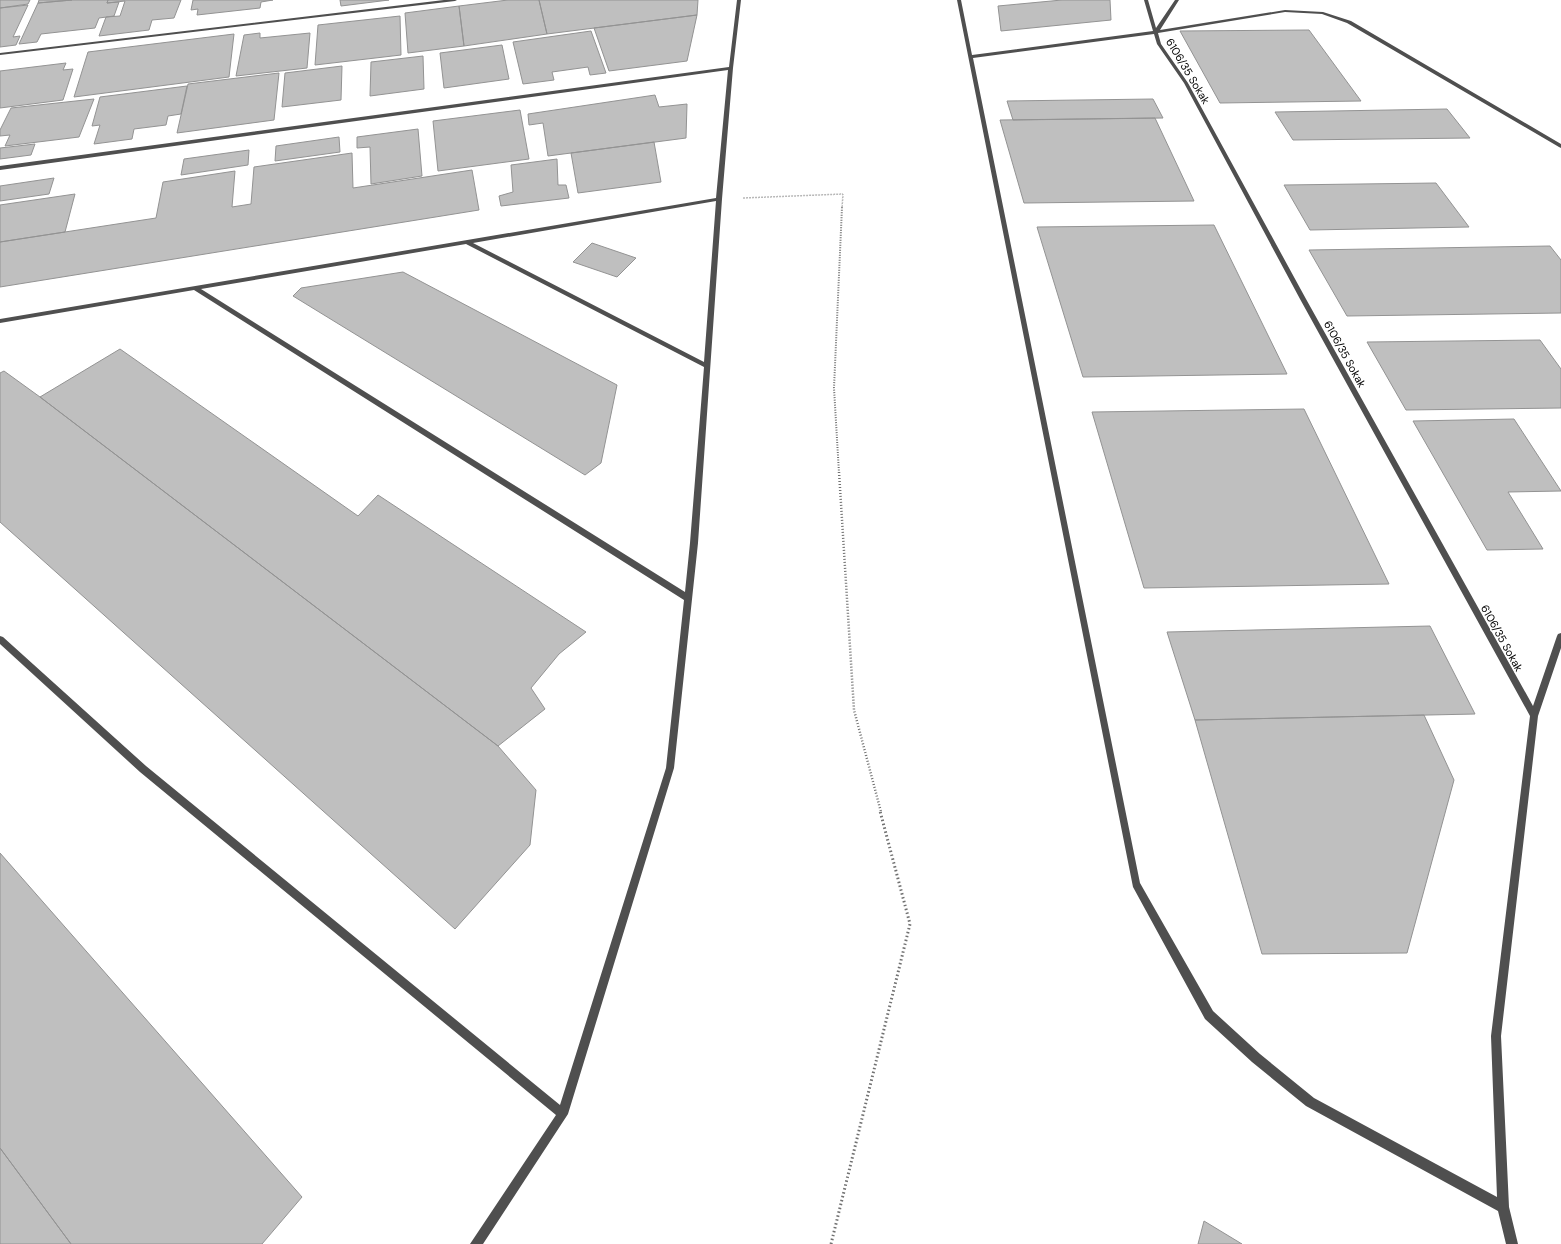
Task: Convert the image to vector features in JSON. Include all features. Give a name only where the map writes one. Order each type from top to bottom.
[{"type":"street","points":[[0,54],[455,0]]},
{"type":"street","points":[[476,1244],[563,1114],[670,768],[694,543],[719,199],[739,0]]},
{"type":"street","points":[[959,0],[1136,884],[1209,1015],[1256,1058],[1310,1102],[1504,1207]]},
{"type":"street","name":"6106/35 Sokak","points":[[1146,0],[1159,44],[1186,83],[1307,306],[1534,716]]},
{"type":"street","points":[[1156,32],[1177,0]]},
{"type":"street","points":[[970,57],[1156,32],[1285,12],[1323,13],[1349,22],[1561,146]]},
{"type":"street","points":[[0,168],[731,68]]},
{"type":"street","points":[[0,321],[719,199]]},
{"type":"street","points":[[467,242],[707,366]]},
{"type":"street","points":[[195,288],[688,598]]},
{"type":"street","points":[[1512,1244],[1504,1207],[1496,1036],[1534,716],[1561,636]]},
{"type":"street","points":[[0,639],[144,769],[563,1114]]},
{"type":"path","points":[[719,199],[843,194],[834,388],[854,710],[910,924],[830,1244]]},
{"type":"building","points":[[0,0],[30,0],[28,4],[0,8]]},
{"type":"building","points":[[39,0],[72,0],[38,3]]},
{"type":"building","points":[[72,0],[108,0],[107,3],[119,2],[114,16],[99,18],[95,28],[41,34],[37,42],[19,44],[38,3]]},
{"type":"building","points":[[108,0],[181,0],[174,18],[152,20],[149,30],[99,36],[106,17],[120,16],[125,1],[107,3]]},
{"type":"building","points":[[193,0],[273,0],[261,2],[260,8],[197,15],[198,9],[191,10]]},
{"type":"building","points":[[340,0],[389,0],[341,6]]},
{"type":"building","points":[[508,0],[539,0],[547,34],[464,46],[459,6]]},
{"type":"building","points":[[539,0],[698,0],[697,15],[547,34]]},
{"type":"building","points":[[1062,0],[1110,0],[1111,20],[1001,31],[998,6]]},
{"type":"building","points":[[28,5],[13,37],[20,36],[16,45],[0,47],[0,8]]},
{"type":"building","points":[[459,6],[464,46],[408,53],[405,13]]},
{"type":"building","points":[[697,15],[687,61],[609,71],[594,28]]},
{"type":"building","points":[[400,16],[401,55],[315,65],[318,25]]},
{"type":"building","points":[[1309,30],[1361,101],[1220,103],[1180,31]]},
{"type":"building","points":[[591,31],[606,73],[590,75],[588,67],[552,72],[554,80],[523,84],[513,42]]},
{"type":"building","points":[[260,33],[260,38],[310,33],[307,68],[236,76],[244,35]]},
{"type":"building","points":[[234,34],[229,77],[74,97],[88,52]]},
{"type":"building","points":[[502,45],[509,79],[444,88],[440,53]]},
{"type":"building","points":[[423,56],[424,89],[370,96],[371,62]]},
{"type":"building","points":[[66,63],[63,70],[73,69],[63,100],[0,108],[0,71]]},
{"type":"building","points":[[342,66],[341,100],[282,107],[285,73]]},
{"type":"building","points":[[279,73],[274,120],[177,133],[188,84]]},
{"type":"building","points":[[187,86],[181,114],[168,116],[166,125],[134,129],[132,139],[94,144],[100,125],[92,126],[100,97]]},
{"type":"building","points":[[655,95],[659,107],[687,104],[686,138],[548,156],[543,123],[529,125],[528,114]]},
{"type":"building","points":[[94,99],[79,137],[5,146],[10,135],[0,136],[0,130],[11,108]]},
{"type":"building","points":[[1153,99],[1163,118],[1013,120],[1007,101]]},
{"type":"building","points":[[1447,109],[1470,138],[1293,140],[1275,112]]},
{"type":"building","points":[[520,110],[529,159],[438,171],[433,121]]},
{"type":"building","points":[[1155,118],[1194,201],[1024,203],[1000,120]]},
{"type":"building","points":[[418,129],[422,176],[371,184],[370,147],[357,148],[357,137]]},
{"type":"building","points":[[339,137],[340,152],[275,161],[276,146]]},
{"type":"building","points":[[654,142],[661,182],[578,193],[571,153]]},
{"type":"building","points":[[35,144],[31,155],[0,159],[0,148]]},
{"type":"building","points":[[249,150],[248,165],[181,175],[184,159]]},
{"type":"building","points":[[352,153],[353,188],[472,170],[479,210],[0,287],[0,242],[156,218],[163,182],[235,171],[232,207],[251,204],[254,167]]},
{"type":"building","points":[[557,159],[558,185],[566,185],[569,198],[501,206],[499,196],[513,192],[511,165]]},
{"type":"building","points":[[54,178],[49,194],[0,201],[0,186]]},
{"type":"building","points":[[1436,183],[1469,227],[1310,230],[1284,185]]},
{"type":"building","points":[[75,194],[65,232],[0,242],[0,205]]},
{"type":"building","points":[[1214,225],[1287,374],[1083,377],[1037,227]]},
{"type":"building","points":[[592,243],[636,258],[617,277],[573,262]]},
{"type":"building","points":[[1550,246],[1561,260],[1561,313],[1347,316],[1309,250]]},
{"type":"building","points":[[403,272],[617,385],[601,463],[585,475],[293,296],[301,288]]},
{"type":"building","points":[[1540,340],[1561,369],[1561,408],[1406,410],[1367,342]]},
{"type":"building","points":[[120,349],[358,516],[378,495],[586,632],[559,654],[531,688],[545,709],[498,746],[40,397]]},
{"type":"building","points":[[4,371],[498,746],[536,790],[530,845],[455,929],[0,522],[0,373]]},
{"type":"building","points":[[1304,409],[1389,584],[1144,588],[1092,412]]},
{"type":"building","points":[[1514,419],[1561,491],[1508,492],[1543,549],[1487,550],[1413,421]]},
{"type":"building","points":[[1430,626],[1475,714],[1195,720],[1167,632]]},
{"type":"building","points":[[1424,715],[1454,780],[1407,953],[1262,954],[1195,720]]},
{"type":"building","points":[[0,853],[302,1197],[262,1244],[71,1244],[0,1148]]},
{"type":"building","points":[[0,1148],[71,1244],[0,1244]]},
{"type":"building","points":[[1204,1221],[1242,1244],[1198,1244]]}]
